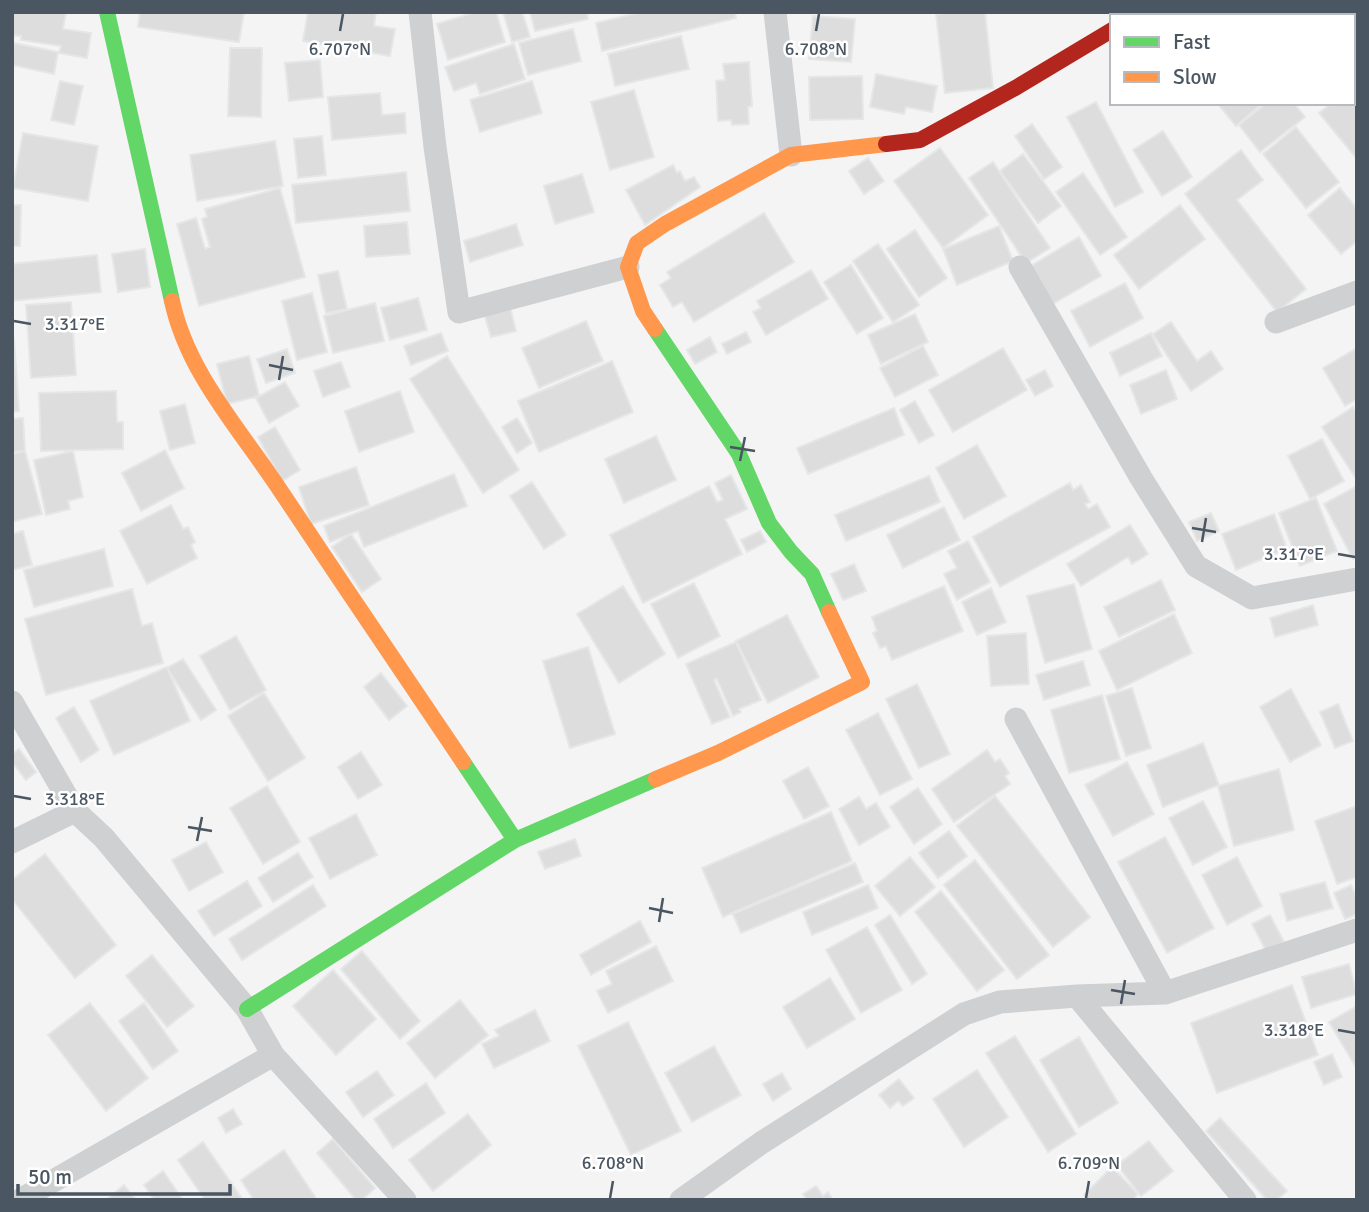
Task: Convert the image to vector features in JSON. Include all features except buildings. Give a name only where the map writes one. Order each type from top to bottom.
[{"type":"street","points":[[107,12],[176,321],[206,385],[515,840]]},
{"type":"street","points":[[420,12],[435,147],[459,312],[628,267]]},
{"type":"street","points":[[775,12],[790,155]]},
{"type":"street","points":[[247,1009],[515,840],[718,753],[862,682],[812,574],[769,523],[739,454],[643,311],[628,267],[636,243],[665,224],[790,155],[920,141],[1110,31]]},
{"type":"street","points":[[1020,267],[1140,478],[1196,566],[1252,598],[1357,579]]},
{"type":"street","points":[[1276,322],[1357,292]]},
{"type":"street","points":[[12,702],[75,811],[104,838],[247,1009],[273,1055],[405,1200]]},
{"type":"street","points":[[1016,719],[1165,993]]},
{"type":"street","points":[[12,842],[75,811]]},
{"type":"street","points":[[681,1200],[761,1143],[964,1014],[1000,1002],[1165,993],[1357,930]]},
{"type":"street","points":[[1077,996],[1245,1200]]},
{"type":"street","points":[[20,1200],[273,1055]]},
{"type":"traffic: fast","points":[[107,12],[172,301]]},
{"type":"traffic: fast","points":[[655,329],[739,454],[769,523],[812,574],[829,612]]},
{"type":"traffic: fast","points":[[463,762],[515,840]]},
{"type":"traffic: fast","points":[[247,1009],[515,840],[656,779]]},
{"type":"traffic: slow","points":[[655,329],[643,311],[628,267],[637,243],[665,224],[791,155],[886,144]]},
{"type":"traffic: slow","points":[[172,301],[189,351],[215,397],[463,762]]},
{"type":"traffic: slow","points":[[656,779],[718,753],[862,682],[829,612]]},
{"type":"traffic: jam","points":[[886,144],[920,140],[1017,87],[1110,31]]}]
